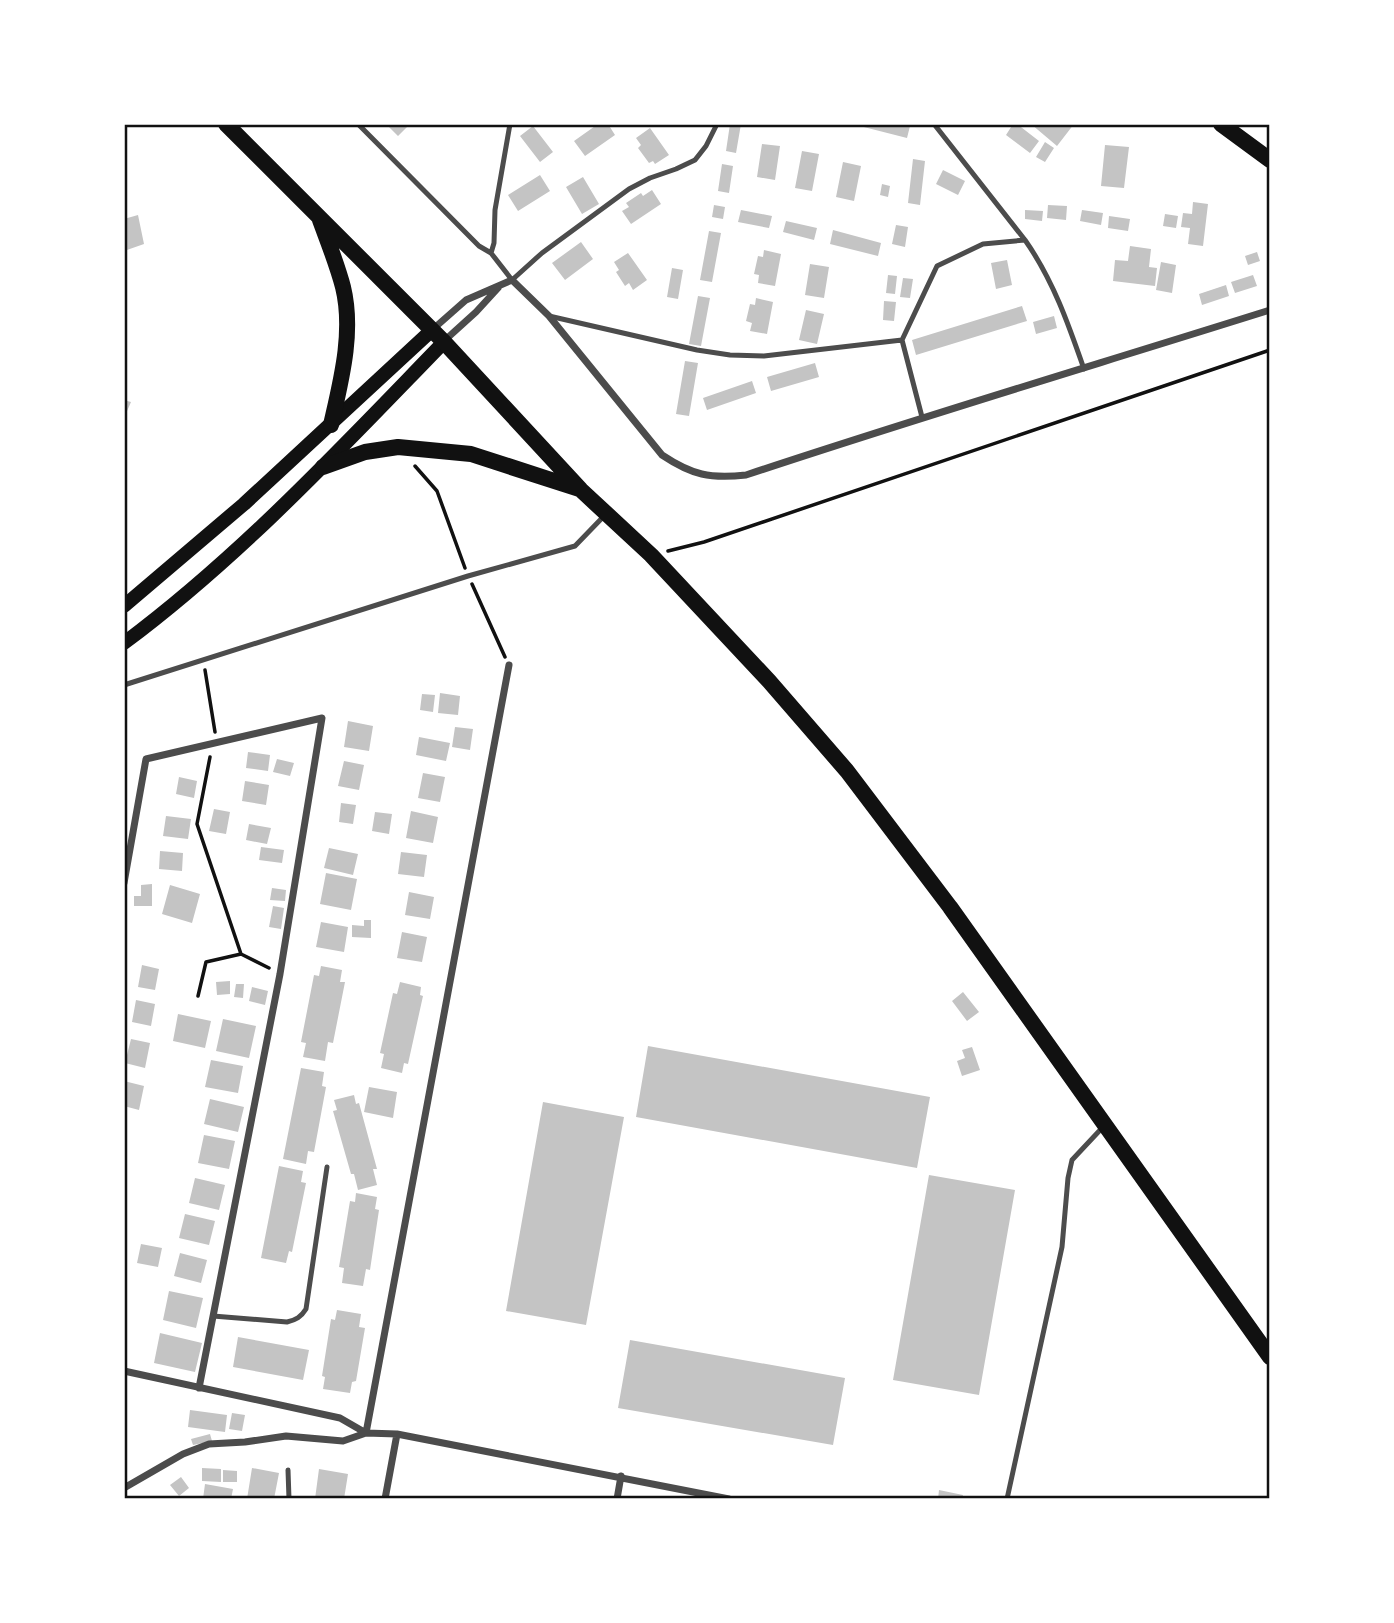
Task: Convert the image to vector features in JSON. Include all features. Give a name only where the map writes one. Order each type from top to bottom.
[{"type":"main road","points":[[226,124],[444,342],[581,490],[650,555],[769,681],[848,771],[950,907],[1270,1357]]},
{"type":"main road","points":[[1221,124],[1270,160]]},
{"type":"main road","points":[[319,216],[343,288],[347,320],[344,364],[331,425]]},
{"type":"main road","points":[[124,606],[244,504],[432,330]]},
{"type":"main road","points":[[124,643],[168,610],[263,525],[444,342]]},
{"type":"main road","points":[[323,467],[365,453],[398,447],[471,454],[581,490]]},
{"type":"street","points":[[432,330],[466,300],[512,280],[549,316],[662,454],[683,469],[704,476],[725,477],[746,475],[922,416],[1084,369],[1270,310]]},
{"type":"street","points":[[444,342],[501,285]]},
{"type":"street","points":[[366,1433],[509,665]]},
{"type":"street","points":[[124,883],[146,759],[321,718],[280,974],[199,1388]]},
{"type":"street","points":[[124,1371],[340,1419],[366,1433]]},
{"type":"street","points":[[124,1489],[183,1454],[209,1444],[286,1436],[343,1441],[366,1433],[397,1434],[729,1499]]},
{"type":"street","points":[[385,1499],[397,1434]]},
{"type":"street","points":[[617,1499],[621,1476]]},
{"type":"lane","points":[[358,124],[479,246],[491,254],[512,280],[542,253],[629,189],[695,160],[717,124]]},
{"type":"lane","points":[[491,254],[495,210],[510,124]]},
{"type":"lane","points":[[934,124],[1043,265],[1058,296],[1084,369]]},
{"type":"lane","points":[[922,416],[902,340],[937,266],[983,244],[1025,240]]},
{"type":"lane","points":[[549,316],[730,355],[764,356],[902,340]]},
{"type":"lane","points":[[124,685],[468,576],[575,546],[606,514]]},
{"type":"lane","points":[[1007,1499],[1062,1247],[1072,1160],[1104,1126]]},
{"type":"lane","points":[[213,1316],[286,1322],[303,1315],[327,1167]]},
{"type":"lane","points":[[288,1470],[289,1499]]},
{"type":"path","points":[[650,555],[705,542],[1270,350]]},
{"type":"path","points":[[398,447],[437,491],[468,576],[509,665]]},
{"type":"path","points":[[204,660],[215,735],[197,824],[241,954]]},
{"type":"path","points":[[198,996],[206,962],[241,954],[280,974]]},
{"type":"building","points":[[386,124],[410,124],[398,136]]},
{"type":"building","points":[[598,124],[608,124],[615,135],[585,156],[574,141]]},
{"type":"building","points":[[730,124],[741,124],[736,153],[726,151]]},
{"type":"building","points":[[852,124],[902,124],[910,126],[907,138]]},
{"type":"building","points":[[1013,124],[1017,124],[1039,141],[1030,153],[1006,135]]},
{"type":"building","points":[[1031,124],[1074,124],[1057,146]]},
{"type":"building","points":[[533,126],[553,152],[540,162],[520,136]]},
{"type":"building","points":[[650,128],[669,155],[655,164],[653,161],[649,163],[638,148],[641,145],[636,138]]},
{"type":"building","points":[[1045,142],[1054,148],[1045,162],[1036,157]]},
{"type":"building","points":[[762,144],[780,146],[775,180],[757,177]]},
{"type":"building","points":[[1105,145],[1129,147],[1124,188],[1101,186]]},
{"type":"building","points":[[802,151],[819,154],[812,191],[795,188]]},
{"type":"building","points":[[913,159],[925,161],[920,205],[908,203]]},
{"type":"building","points":[[843,162],[861,166],[854,201],[836,197]]},
{"type":"building","points":[[722,164],[733,166],[729,193],[718,191]]},
{"type":"building","points":[[943,170],[965,181],[958,195],[936,184]]},
{"type":"building","points":[[540,175],[550,191],[518,211],[508,195]]},
{"type":"building","points":[[583,177],[599,204],[582,214],[566,187]]},
{"type":"building","points":[[882,184],[890,186],[888,197],[880,195]]},
{"type":"building","points":[[652,190],[661,204],[631,224],[622,211],[629,207],[626,203],[641,193],[643,196]]},
{"type":"building","points":[[1193,202],[1208,204],[1203,246],[1188,244],[1190,228],[1181,227],[1183,213],[1192,214]]},
{"type":"building","points":[[714,205],[725,207],[723,219],[712,217]]},
{"type":"building","points":[[1048,205],[1067,206],[1066,220],[1047,218]]},
{"type":"building","points":[[741,210],[772,216],[769,228],[738,222]]},
{"type":"building","points":[[1025,210],[1043,211],[1042,221],[1025,219]]},
{"type":"building","points":[[1082,210],[1103,213],[1101,225],[1080,221]]},
{"type":"building","points":[[1165,214],[1178,216],[1176,228],[1163,226]]},
{"type":"building","points":[[138,215],[144,244],[124,251],[124,219]]},
{"type":"building","points":[[1109,216],[1130,219],[1128,231],[1108,228]]},
{"type":"building","points":[[786,221],[817,228],[814,240],[783,232]]},
{"type":"building","points":[[896,225],[908,227],[905,247],[892,244]]},
{"type":"building","points":[[833,230],[881,243],[878,256],[830,244]]},
{"type":"building","points":[[709,231],[721,233],[712,282],[700,280]]},
{"type":"building","points":[[581,242],[593,259],[565,280],[552,263]]},
{"type":"building","points":[[1130,246],[1151,249],[1149,267],[1157,268],[1155,286],[1113,281],[1115,260],[1128,261]]},
{"type":"building","points":[[764,250],[781,254],[775,286],[758,283],[759,275],[754,274],[758,256],[763,257]]},
{"type":"building","points":[[1257,252],[1260,261],[1248,265],[1245,256]]},
{"type":"building","points":[[628,253],[647,280],[633,290],[629,283],[625,286],[616,272],[619,270],[614,262]]},
{"type":"building","points":[[1007,260],[1012,285],[996,289],[991,263]]},
{"type":"building","points":[[1161,262],[1176,265],[1172,293],[1156,290]]},
{"type":"building","points":[[810,264],[829,267],[824,298],[805,295]]},
{"type":"building","points":[[672,268],[683,270],[678,299],[667,297]]},
{"type":"building","points":[[888,275],[897,276],[895,294],[886,293]]},
{"type":"building","points":[[1253,275],[1257,286],[1235,293],[1231,282]]},
{"type":"building","points":[[903,278],[913,279],[910,298],[900,297]]},
{"type":"building","points":[[1226,285],[1229,296],[1202,305],[1199,294]]},
{"type":"building","points":[[698,296],[710,298],[701,346],[689,344]]},
{"type":"building","points":[[756,298],[773,302],[767,334],[750,331],[752,323],[746,321],[750,304],[755,305]]},
{"type":"building","points":[[884,301],[896,302],[894,321],[883,320]]},
{"type":"building","points":[[1022,306],[1027,321],[916,355],[912,340]]},
{"type":"building","points":[[806,310],[824,314],[817,344],[799,340]]},
{"type":"building","points":[[1054,316],[1057,328],[1036,334],[1033,322]]},
{"type":"building","points":[[685,361],[698,363],[689,416],[676,414]]},
{"type":"building","points":[[815,363],[819,377],[771,391],[767,377]]},
{"type":"building","points":[[752,381],[756,393],[707,410],[703,398]]},
{"type":"building","points":[[124,400],[131,402],[124,418]]},
{"type":"building","points":[[440,693],[460,696],[458,715],[438,713]]},
{"type":"building","points":[[422,694],[435,695],[433,712],[420,710]]},
{"type":"building","points":[[348,721],[373,726],[369,751],[344,747]]},
{"type":"building","points":[[455,727],[473,729],[470,750],[452,747]]},
{"type":"building","points":[[419,737],[450,743],[446,761],[416,755]]},
{"type":"building","points":[[248,752],[270,755],[268,771],[246,768]]},
{"type":"building","points":[[277,759],[294,763],[290,776],[273,772]]},
{"type":"building","points":[[344,761],[364,765],[359,790],[338,786]]},
{"type":"building","points":[[423,773],[445,777],[440,802],[418,798]]},
{"type":"building","points":[[179,777],[197,781],[194,798],[176,794]]},
{"type":"building","points":[[245,781],[269,785],[266,805],[242,801]]},
{"type":"building","points":[[341,803],[356,805],[353,824],[339,822]]},
{"type":"building","points":[[214,809],[230,812],[226,834],[209,831]]},
{"type":"building","points":[[411,811],[438,817],[433,843],[406,838]]},
{"type":"building","points":[[375,812],[392,814],[389,834],[372,831]]},
{"type":"building","points":[[166,816],[191,819],[188,839],[163,836]]},
{"type":"building","points":[[249,824],[271,828],[267,844],[246,840]]},
{"type":"building","points":[[261,847],[284,850],[282,863],[259,860]]},
{"type":"building","points":[[329,848],[358,854],[353,875],[324,868]]},
{"type":"building","points":[[160,851],[183,853],[182,871],[159,869]]},
{"type":"building","points":[[401,852],[427,855],[424,877],[398,874]]},
{"type":"building","points":[[326,873],[357,879],[351,910],[320,904]]},
{"type":"building","points":[[152,884],[152,906],[134,906],[134,896],[141,896],[141,885]]},
{"type":"building","points":[[170,885],[200,894],[192,923],[162,914]]},
{"type":"building","points":[[272,888],[286,890],[285,901],[270,900]]},
{"type":"building","points":[[409,892],[434,897],[430,919],[405,915]]},
{"type":"building","points":[[273,906],[284,908],[281,929],[269,927]]},
{"type":"building","points":[[364,920],[371,920],[371,938],[352,937],[352,925],[364,926]]},
{"type":"building","points":[[321,922],[348,927],[344,952],[316,947]]},
{"type":"building","points":[[402,932],[427,937],[422,962],[397,958]]},
{"type":"building","points":[[142,965],[159,969],[155,990],[138,987]]},
{"type":"building","points":[[321,966],[342,970],[340,982],[345,982],[333,1043],[328,1042],[325,1061],[303,1057],[306,1043],[301,1042],[314,975],[319,976]]},
{"type":"building","points":[[230,981],[230,994],[217,995],[216,982]]},
{"type":"building","points":[[400,982],[421,987],[420,995],[423,996],[408,1064],[404,1063],[402,1073],[381,1068],[384,1054],[380,1053],[393,993],[397,994]]},
{"type":"building","points":[[236,984],[244,984],[243,998],[234,997]]},
{"type":"building","points":[[252,987],[268,991],[265,1005],[249,1001]]},
{"type":"building","points":[[963,992],[979,1012],[967,1021],[952,1001]]},
{"type":"building","points":[[136,1000],[155,1004],[151,1026],[132,1022]]},
{"type":"building","points":[[178,1014],[211,1021],[205,1048],[173,1041]]},
{"type":"building","points":[[223,1019],[256,1026],[249,1058],[216,1051]]},
{"type":"building","points":[[131,1039],[150,1043],[145,1068],[125,1063]]},
{"type":"building","points":[[648,1046],[930,1097],[917,1168],[636,1117]]},
{"type":"building","points":[[972,1047],[980,1070],[962,1076],[957,1061],[965,1058],[962,1050]]},
{"type":"building","points":[[211,1060],[243,1066],[238,1093],[205,1087]]},
{"type":"building","points":[[301,1068],[324,1072],[322,1086],[326,1087],[314,1152],[308,1151],[306,1164],[283,1159]]},
{"type":"building","points":[[124,1081],[144,1086],[139,1110],[124,1106]]},
{"type":"building","points":[[369,1087],[397,1092],[393,1118],[364,1112]]},
{"type":"building","points":[[354,1095],[356,1104],[359,1103],[377,1169],[373,1169],[377,1185],[358,1190],[333,1111],[337,1110],[334,1100]]},
{"type":"building","points":[[210,1099],[244,1107],[238,1132],[204,1124]]},
{"type":"building","points":[[543,1102],[624,1117],[586,1325],[506,1311]]},
{"type":"building","points":[[204,1135],[235,1141],[229,1169],[198,1163]]},
{"type":"building","points":[[279,1166],[303,1171],[301,1182],[306,1183],[292,1252],[289,1251],[286,1263],[261,1258]]},
{"type":"building","points":[[929,1175],[1015,1190],[979,1395],[893,1380]]},
{"type":"building","points":[[195,1178],[225,1185],[219,1210],[189,1203]]},
{"type":"building","points":[[356,1193],[377,1197],[375,1209],[379,1210],[370,1270],[366,1269],[363,1286],[342,1283],[344,1268],[339,1267],[350,1201],[355,1202]]},
{"type":"building","points":[[185,1214],[215,1221],[209,1245],[179,1238]]},
{"type":"building","points":[[141,1244],[162,1248],[158,1267],[137,1263]]},
{"type":"building","points":[[180,1253],[207,1260],[201,1283],[174,1276]]},
{"type":"building","points":[[169,1291],[203,1298],[196,1328],[163,1320]]},
{"type":"building","points":[[337,1310],[361,1314],[359,1327],[365,1328],[356,1381],[352,1382],[350,1393],[323,1389],[325,1377],[322,1376],[331,1319],[335,1320]]},
{"type":"building","points":[[160,1333],[202,1343],[195,1372],[154,1363]]},
{"type":"building","points":[[238,1337],[309,1350],[303,1380],[233,1367]]},
{"type":"building","points":[[630,1340],[845,1378],[833,1445],[618,1408]]},
{"type":"building","points":[[190,1410],[227,1415],[225,1432],[188,1427]]},
{"type":"building","points":[[232,1413],[245,1415],[242,1431],[229,1429]]},
{"type":"building","points":[[210,1434],[212,1441],[193,1445],[191,1439]]},
{"type":"building","points":[[202,1468],[221,1469],[221,1482],[202,1481]]},
{"type":"building","points":[[252,1468],[279,1473],[274,1499],[247,1499]]},
{"type":"building","points":[[319,1469],[348,1474],[344,1499],[315,1499]]},
{"type":"building","points":[[223,1470],[237,1471],[237,1482],[223,1482]]},
{"type":"building","points":[[181,1477],[189,1488],[179,1496],[170,1485]]},
{"type":"building","points":[[205,1484],[233,1489],[231,1499],[203,1499]]},
{"type":"building","points":[[939,1490],[963,1495],[962,1499],[938,1499]]}]
